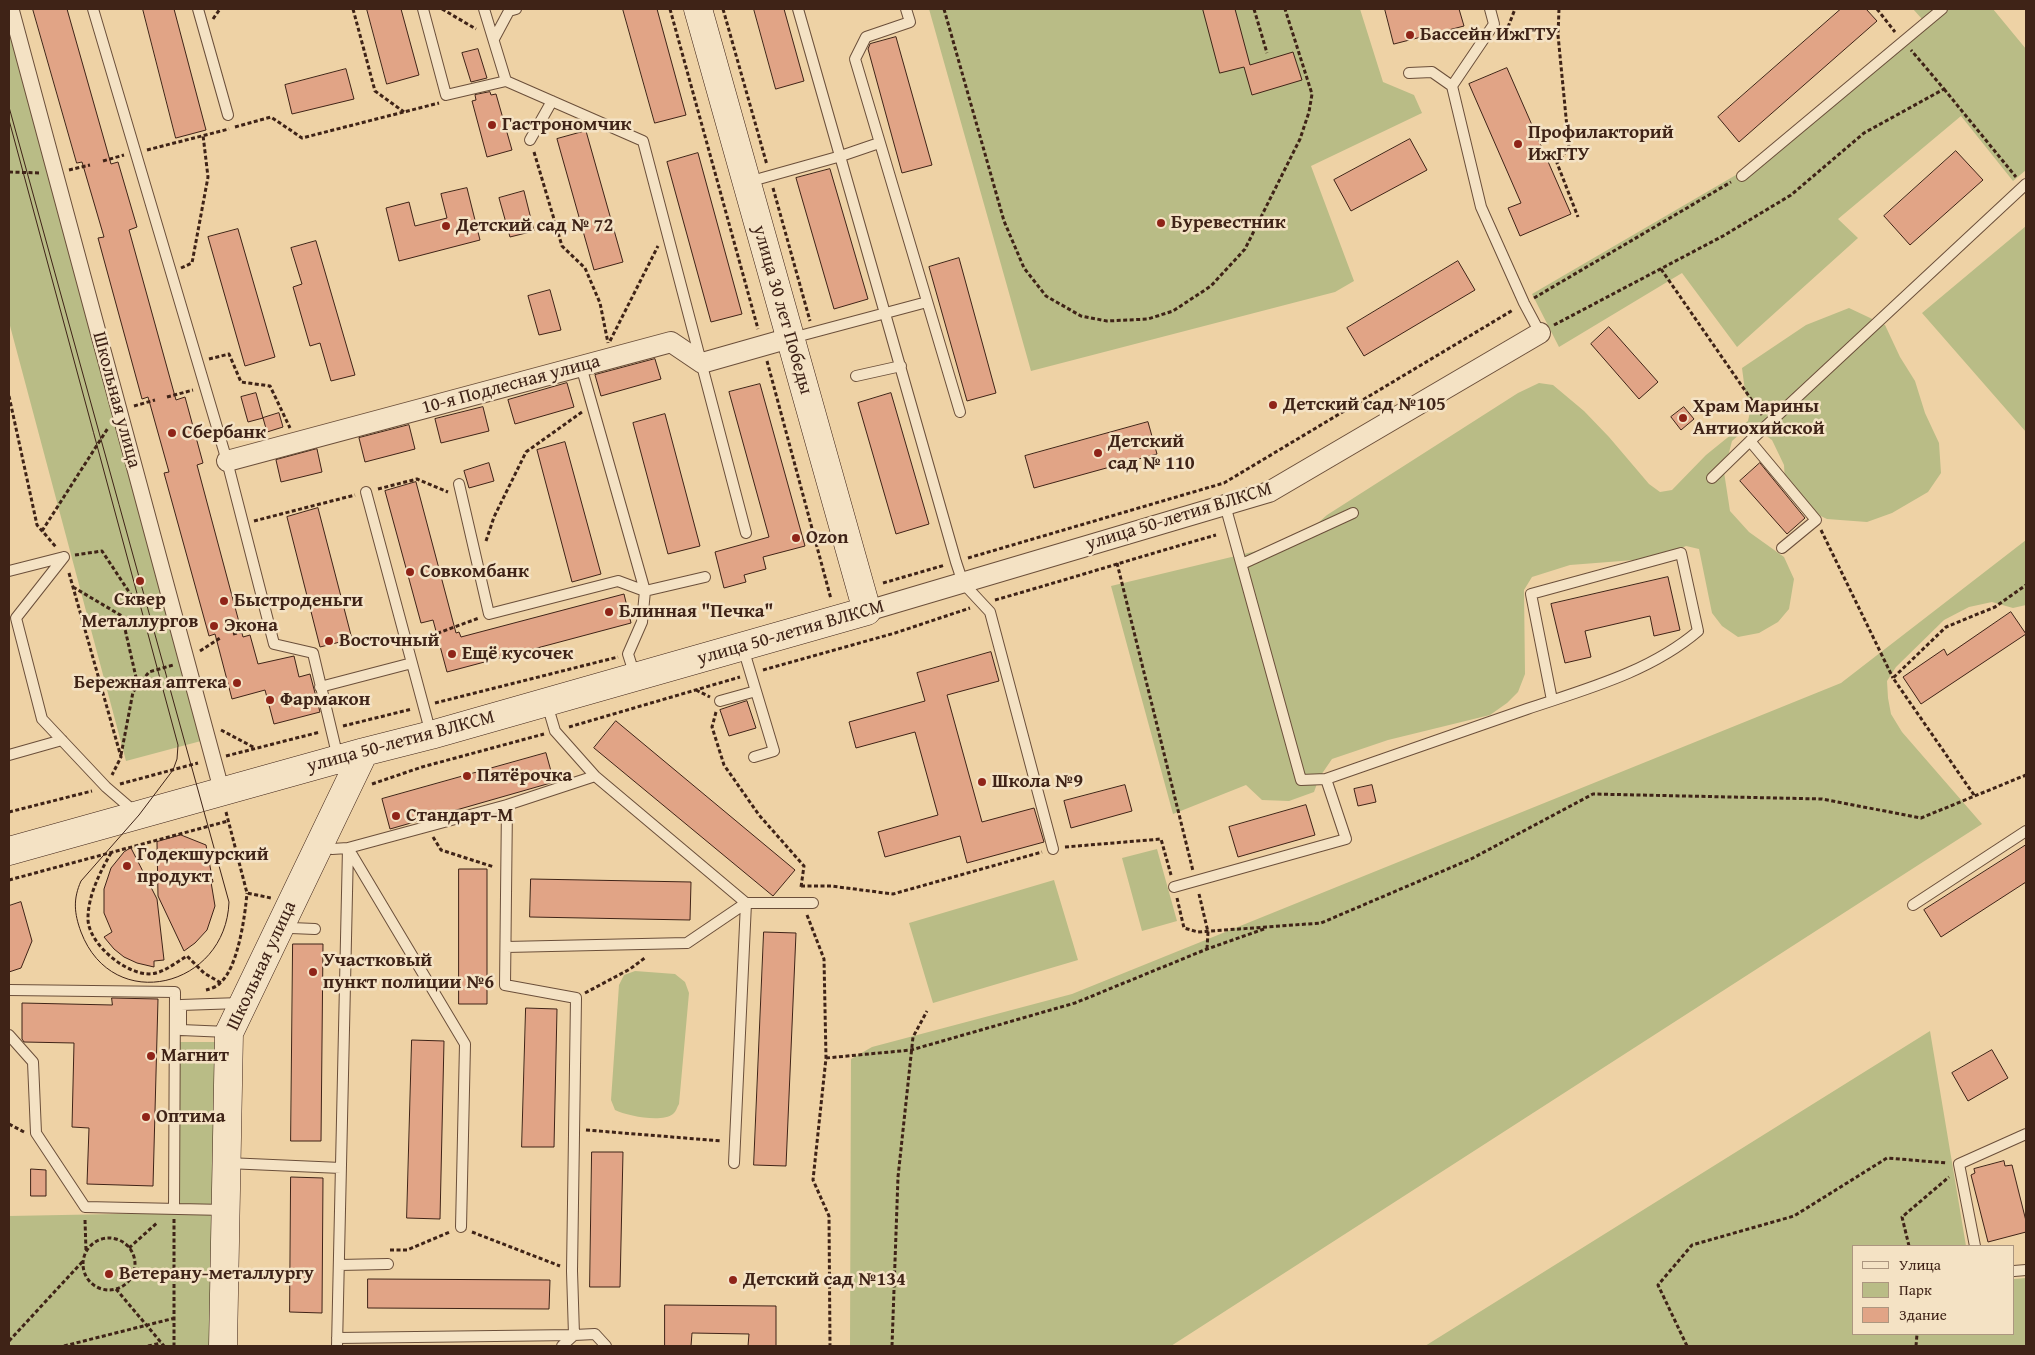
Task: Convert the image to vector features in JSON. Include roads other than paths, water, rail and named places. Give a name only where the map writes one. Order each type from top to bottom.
[{"type":"main road","name":"улица 30 лет Победы","points":[[698,9],[758,179],[802,335],[867,611]]},
{"type":"main road","name":"улица 50-летия ВЛКСМ","points":[[9,851],[431,735],[867,611]]},
{"type":"main road","name":"Школьная улица","points":[[223,1346],[229,1032],[320,844],[351,756]]},
{"type":"street","name":"Школьная улица","points":[[11,9],[222,792]]},
{"type":"street","name":"улица 50-летия ВЛКСМ","points":[[867,611],[1270,492],[1540,333]]},
{"type":"street","points":[[702,363],[802,335]]},
{"type":"street","name":"10-я Подлесная улица","points":[[227,461],[671,342],[702,363]]},
{"type":"lane","points":[[94,9],[227,461],[274,644],[313,653],[320,686],[351,756]]},
{"type":"lane","points":[[198,9],[228,115]]},
{"type":"lane","points":[[423,9],[446,95],[506,81],[643,141],[746,533]]},
{"type":"lane","points":[[484,9],[506,81]]},
{"type":"lane","points":[[494,39],[509,11],[516,9]]},
{"type":"lane","points":[[798,9],[956,562],[963,583],[990,612],[1052,849]]},
{"type":"lane","points":[[906,9],[910,22],[866,37],[855,58],[960,412]]},
{"type":"lane","points":[[1452,86],[1494,24],[1490,9]]},
{"type":"lane","points":[[1742,176],[1942,9]]},
{"type":"lane","points":[[1408,73],[1432,72],[1452,86],[1481,207],[1524,303],[1540,333]]},
{"type":"lane","points":[[530,140],[552,101]]},
{"type":"lane","points":[[758,179],[841,156],[879,143]]},
{"type":"lane","points":[[1712,478],[2025,185]]},
{"type":"lane","points":[[802,335],[927,302]]},
{"type":"lane","points":[[590,364],[592,405],[646,591],[642,622],[628,654],[636,677]]},
{"type":"lane","points":[[856,376],[901,366]]},
{"type":"lane","points":[[1750,441],[1816,520],[1782,548]]},
{"type":"lane","points":[[459,484],[489,614],[618,581],[646,591],[705,577]]},
{"type":"lane","points":[[366,492],[431,735]]},
{"type":"lane","points":[[1226,505],[1301,780],[1326,778],[1552,700],[1636,670],[1686,641],[1698,631],[1682,553],[1531,594],[1552,700]]},
{"type":"lane","points":[[1242,564],[1353,513]]},
{"type":"lane","points":[[9,571],[64,557],[12,618],[42,719],[106,787],[139,815]]},
{"type":"lane","points":[[742,647],[774,751],[754,756]]},
{"type":"lane","points":[[320,686],[412,663]]},
{"type":"lane","points":[[720,701],[756,690]]},
{"type":"lane","points":[[547,702],[555,731],[596,776],[746,903]]},
{"type":"lane","points":[[9,756],[62,740]]},
{"type":"lane","points":[[320,844],[332,849],[348,848],[507,805],[596,776]]},
{"type":"lane","points":[[1174,887],[1346,839],[1326,778]]},
{"type":"lane","points":[[507,805],[505,985],[576,998],[572,1271],[574,1335],[562,1346]]},
{"type":"lane","points":[[1913,905],[2026,832]]},
{"type":"lane","points":[[348,848],[337,1342],[595,1334],[606,1346]]},
{"type":"lane","points":[[348,848],[465,1044],[461,1228]]},
{"type":"lane","points":[[734,1163],[746,903]]},
{"type":"lane","points":[[506,947],[687,943],[746,903],[813,903]]},
{"type":"lane","points":[[287,912],[291,928],[314,929]]},
{"type":"lane","points":[[9,990],[175,992],[174,1209]]},
{"type":"lane","points":[[229,1032],[181,1030],[182,1005],[243,1003]]},
{"type":"lane","points":[[9,1035],[33,1062],[36,1133],[85,1207],[226,1210]]},
{"type":"lane","points":[[1975,1245],[1959,1164],[2026,1134]]},
{"type":"lane","points":[[227,1163],[341,1168]]},
{"type":"lane","points":[[339,1265],[388,1264]]},
{"type":"tram line","points":[[9,107],[229,902],[223,931],[209,954],[189,971],[166,980],[141,982],[117,975],[96,958],[81,932],[77,919],[75,906],[81,881],[139,815],[173,770],[177,759],[178,745],[9,120]]},
{"type":"place","name":"Бассейн ИжГТУ","points":[[1410,35]]},
{"type":"place","name":"Гастрономчик","points":[[492,125]]},
{"type":"place","name":"Профилакторий ИжГТУ","points":[[1518,144]]},
{"type":"place","name":"Буревестник","points":[[1161,223]]},
{"type":"place","name":"Детский сад № 72","points":[[446,226]]},
{"type":"place","name":"Детский сад №105","points":[[1273,405]]},
{"type":"place","name":"Храм Марины Антиохийской","points":[[1683,418]]},
{"type":"place","name":"Сбербанк","points":[[172,433]]},
{"type":"place","name":"Детский сад № 110","points":[[1098,453]]},
{"type":"place","name":"Ozon","points":[[796,538]]},
{"type":"place","name":"Совкомбанк","points":[[410,572]]},
{"type":"place","name":"Сквер Металлургов","points":[[140,581]]},
{"type":"place","name":"Быстроденьги","points":[[224,601]]},
{"type":"place","name":"Блинная \"Печка\"","points":[[609,612]]},
{"type":"place","name":"Экона","points":[[214,626]]},
{"type":"place","name":"Восточный","points":[[329,641]]},
{"type":"place","name":"Ещё кусочек","points":[[452,654]]},
{"type":"place","name":"Бережная аптека","points":[[237,683]]},
{"type":"place","name":"Фармакон","points":[[270,700]]},
{"type":"place","name":"Пятёрочка","points":[[467,776]]},
{"type":"place","name":"Школа №9","points":[[982,782]]},
{"type":"place","name":"Стандарт-М","points":[[396,816]]},
{"type":"place","name":"Годекшурский продукт","points":[[127,866]]},
{"type":"place","name":"Участковый пункт полиции №6","points":[[313,972]]},
{"type":"place","name":"Магнит","points":[[151,1056]]},
{"type":"place","name":"Оптима","points":[[146,1117]]},
{"type":"place","name":"Ветерану-металлургу","points":[[109,1274]]},
{"type":"place","name":"Детский сад №134","points":[[733,1280]]}]
